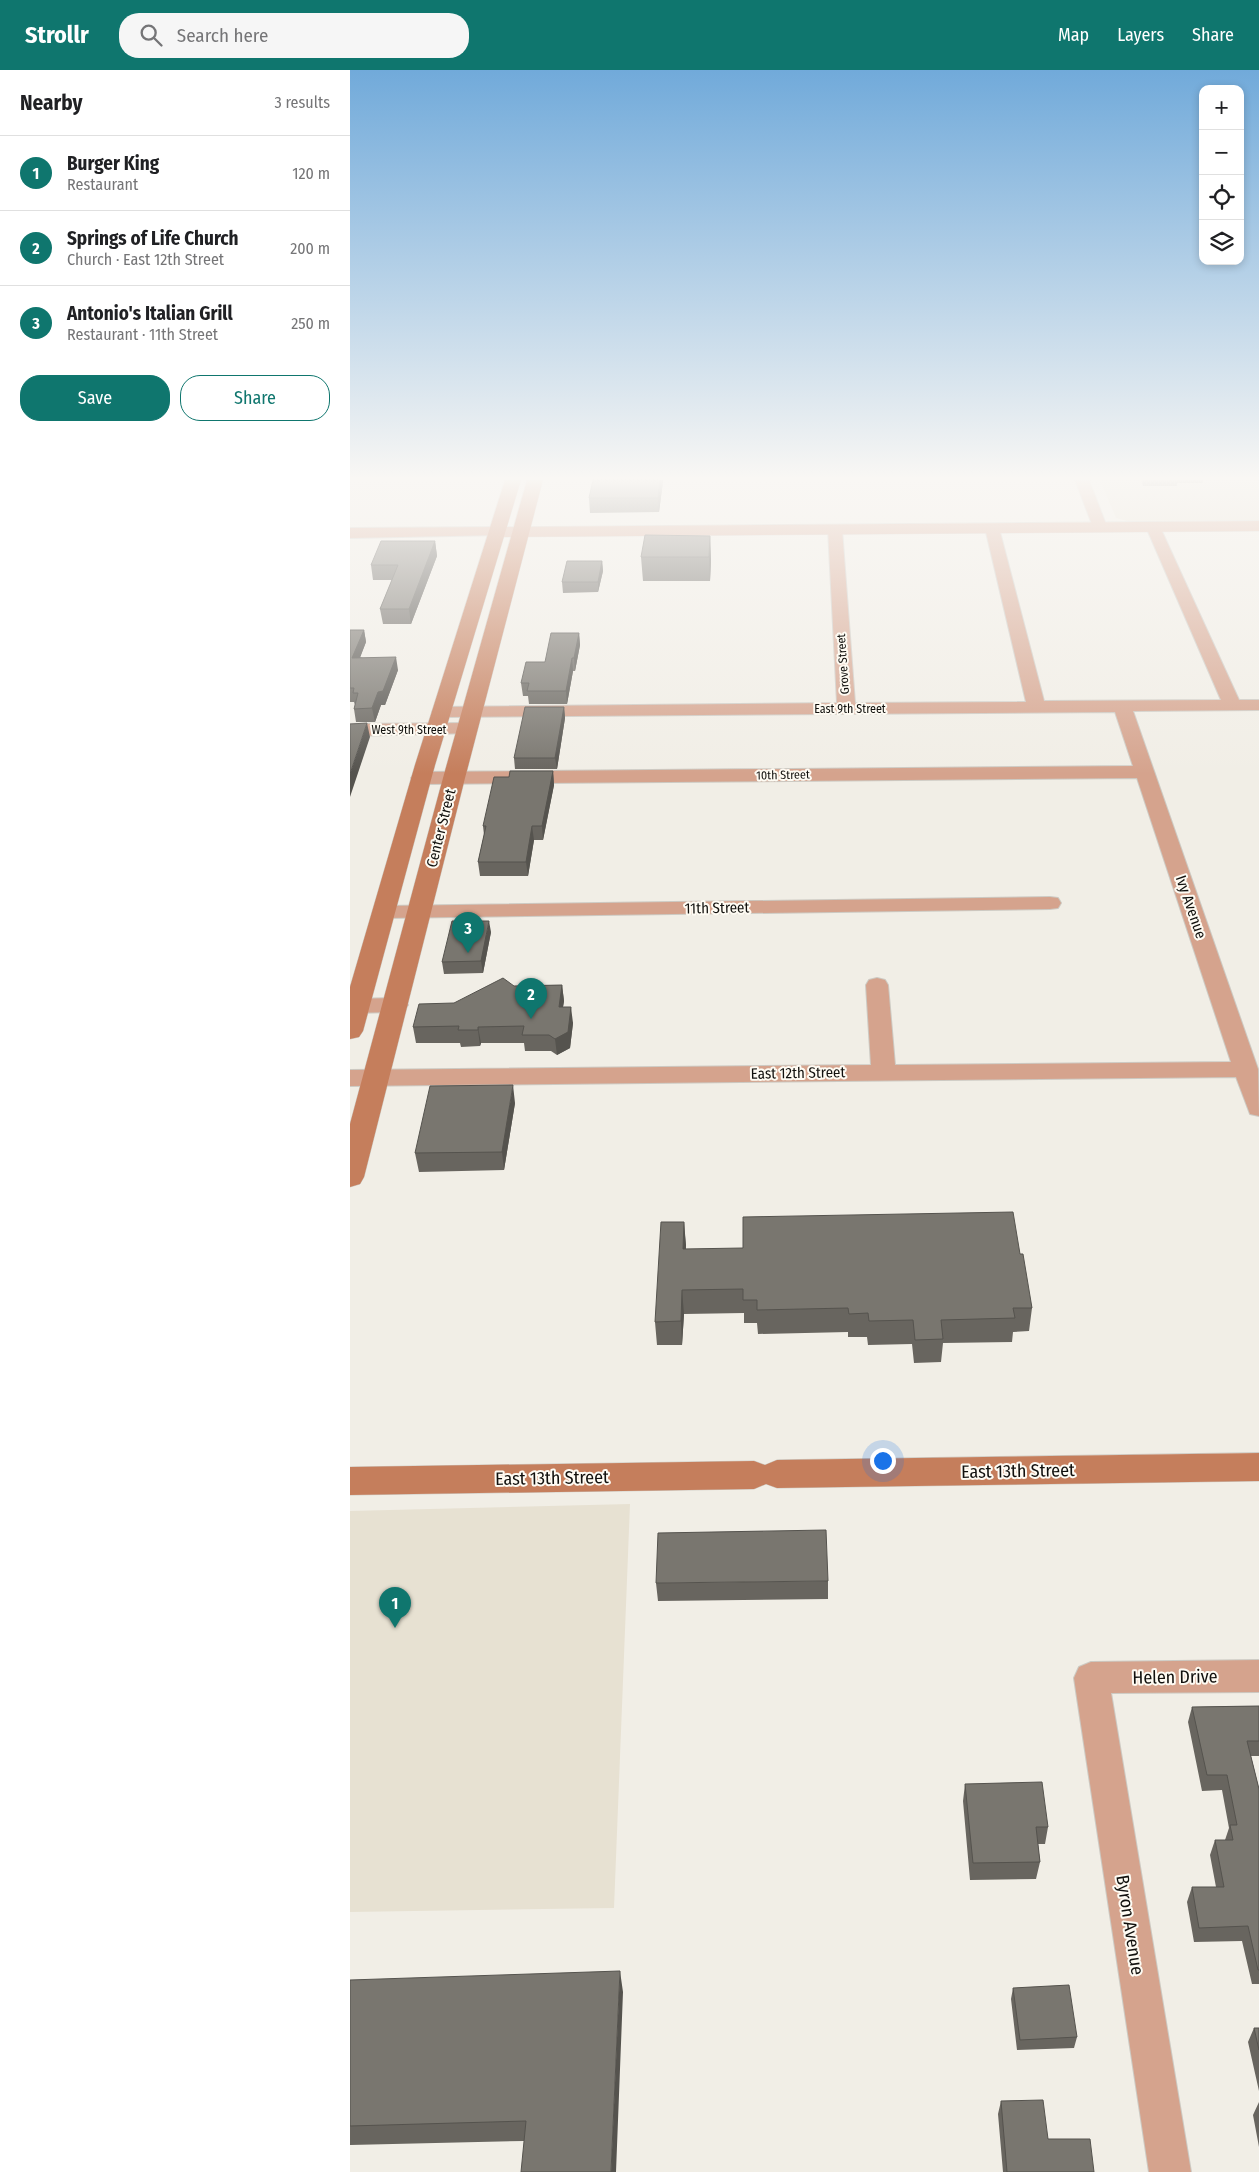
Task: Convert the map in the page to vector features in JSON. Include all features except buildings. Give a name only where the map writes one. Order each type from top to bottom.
[{"type":"main road","points":[[350,1031],[354,1006],[384,912],[421,778],[483,578]]},
{"type":"main road","name":"Center Street","points":[[350,1177],[508,578]]},
{"type":"main road","name":"East 13th Street","points":[[350,1481],[1259,1467]]},
{"type":"street","name":"Grove Street","points":[[837,578],[846,709]]},
{"type":"street","points":[[1004,578],[1036,707]]},
{"type":"street","points":[[1175,578],[1232,706]]},
{"type":"street","name":"East 9th Street","points":[[470,720],[846,709],[1259,705]]},
{"type":"street","name":"Ivy Avenue","points":[[1122,706],[1259,1108]]},
{"type":"street","name":"West 9th Street","points":[[350,730],[438,721],[470,720]]},
{"type":"street","name":"10th Street","points":[[421,778],[1144,772]]},
{"type":"street","name":"11th Street","points":[[384,912],[1050,903]]},
{"type":"street","points":[[877,985],[884,1073]]},
{"type":"street","points":[[354,1006],[396,1005]]},
{"type":"street","name":"East 12th Street","points":[[350,1078],[1246,1069]]},
{"type":"street","name":"Helen Drive","points":[[1091,1678],[1259,1676]]},
{"type":"street","name":"Byron Avenue","points":[[1091,1678],[1170,2172]]},
{"type":"shaded area","points":[[630,1504],[614,1908],[350,1912],[350,1511]]},
{"type":"place","name":"Antonio's Italian Grill","points":[[468,953]]},
{"type":"place","name":"Springs of Life Church","points":[[531,1019]]},
{"type":"place","name":"Burger King","points":[[395,1628]]}]
